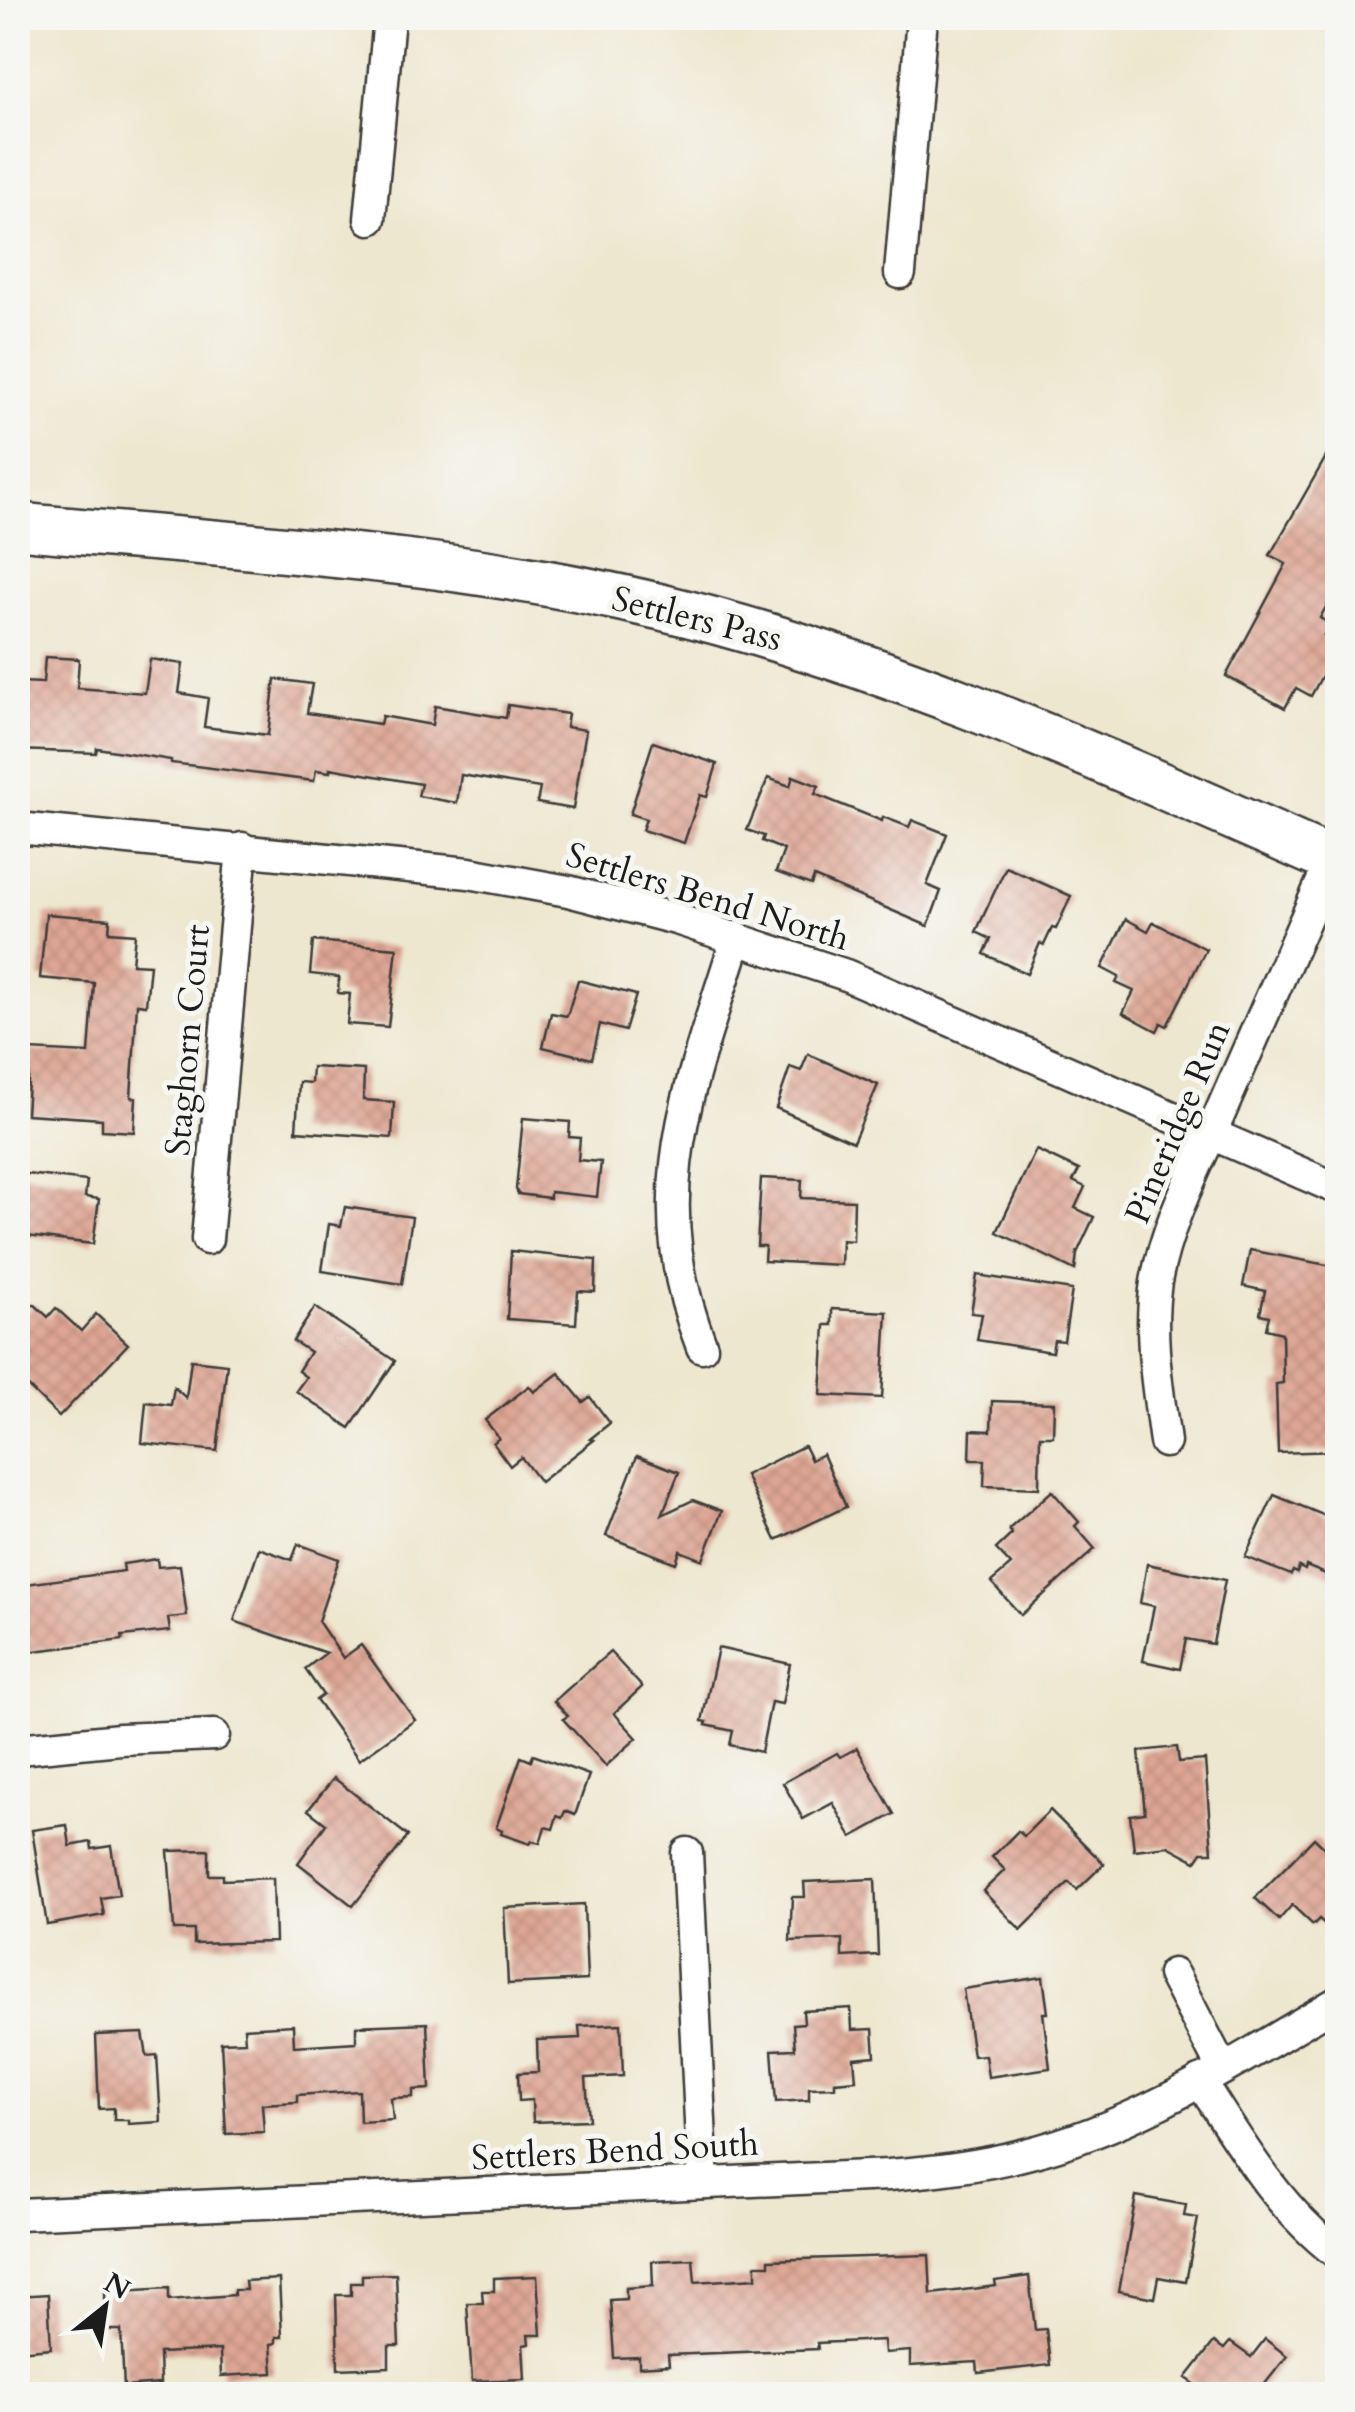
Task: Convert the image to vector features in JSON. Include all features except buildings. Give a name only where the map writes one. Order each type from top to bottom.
[{"type":"street","points":[[370,219],[389,18]]},
{"type":"street","points":[[900,273],[922,18]]},
{"type":"street","name":"Settlers Pass","points":[[18,526],[445,568],[589,591],[694,615],[799,644],[950,697],[1335,856]]},
{"type":"street","name":"Settlers Bend North","points":[[18,828],[418,866],[518,881],[622,904],[737,937],[863,982],[1338,1189]]},
{"type":"street","name":"Staghorn Court","points":[[207,1239],[242,848]]},
{"type":"street","name":"Pineridge Run","points":[[1164,1442],[1154,1342],[1156,1283],[1170,1229],[1335,856]]},
{"type":"street","points":[[702,1347],[680,1280],[672,1213],[673,1180],[682,1116],[737,937]]},
{"type":"street","points":[[18,1748],[214,1735]]},
{"type":"street","points":[[687,1853],[703,2183]]},
{"type":"street","points":[[1173,1974],[1211,2074],[1268,2184],[1338,2254]]},
{"type":"street","points":[[1211,2074],[1338,2002]]},
{"type":"street","name":"Settlers Bend South","points":[[18,2214],[925,2172],[992,2162],[1104,2128],[1211,2074]]}]
